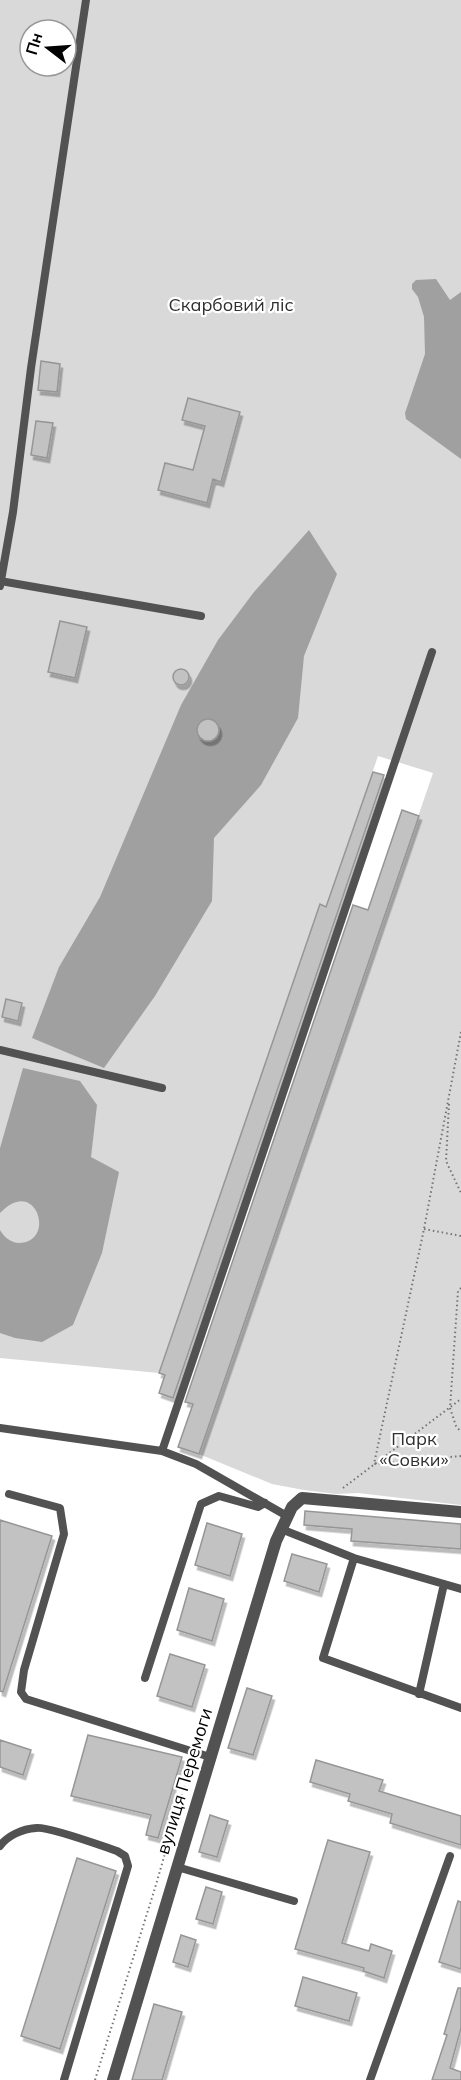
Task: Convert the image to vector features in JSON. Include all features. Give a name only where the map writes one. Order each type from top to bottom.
[{"type":"street","name":"вулиця Перемоги","points":[[112,2080],[281,1529],[292,1507],[302,1498],[461,1512]]},
{"type":"lane","points":[[0,586],[13,512],[34,345],[86,0]]},
{"type":"lane","points":[[0,581],[201,616]]},
{"type":"lane","points":[[162,1451],[432,652]]},
{"type":"lane","points":[[0,1050],[162,1088]]},
{"type":"lane","points":[[0,1428],[162,1451],[195,1464],[287,1516]]},
{"type":"lane","points":[[9,1494],[60,1508],[64,1534],[24,1670],[21,1692],[26,1699],[210,1757]]},
{"type":"lane","points":[[145,1678],[201,1504],[219,1496],[258,1507],[265,1503]]},
{"type":"lane","points":[[281,1529],[354,1558],[461,1589]]},
{"type":"lane","points":[[354,1558],[323,1658],[461,1708]]},
{"type":"lane","points":[[419,1694],[444,1584]]},
{"type":"lane","points":[[0,1846],[5,1839],[21,1831],[39,1827],[117,1851],[125,1856],[128,1866],[64,2080]]},
{"type":"lane","points":[[370,2080],[450,1856]]},
{"type":"lane","points":[[177,1867],[294,1901]]},
{"type":"path","points":[[374,1464],[424,1229],[461,1032]]},
{"type":"path","points":[[450,1092],[446,1161],[461,1193]]},
{"type":"path","points":[[424,1229],[461,1236]]},
{"type":"path","points":[[461,1288],[458,1291],[450,1408],[456,1426],[461,1432]]},
{"type":"path","points":[[336,1494],[461,1399]]},
{"type":"path","points":[[374,1464],[461,1456]]},
{"type":"path","points":[[95,2080],[195,1753]]},
{"type":"green space","name":"Скарбовий ліс","points":[[0,0],[461,0],[461,1505],[358,1493],[336,1494],[272,1484],[199,1454],[433,773],[378,756],[326,907],[320,905],[159,1373],[0,1358]]},
{"type":"shaded area","points":[[436,279],[450,300],[461,292],[461,459],[406,419],[405,413],[425,354],[424,317],[412,284],[416,280]]},
{"type":"shaded area","points":[[309,530],[337,574],[304,656],[298,718],[261,785],[214,838],[212,901],[155,996],[104,1068],[32,1038],[59,967],[100,897],[181,705],[218,640],[254,592]],"holes":[[[207,719],[214,721],[219,728],[217,737],[209,741],[201,738],[198,731],[200,723]]]},
{"type":"shaded area","points":[[23,1068],[80,1081],[97,1105],[91,1157],[119,1172],[102,1253],[73,1325],[42,1342],[0,1333],[0,1230],[12,1242],[18,1243],[30,1240],[37,1233],[39,1224],[38,1214],[24,1201],[13,1203],[0,1213],[0,1148]]},
{"type":"building","points":[[41,361],[60,364],[57,392],[38,390]]},
{"type":"building","points":[[188,398],[240,412],[221,482],[213,479],[207,503],[158,490],[165,463],[193,470],[205,426],[182,420]]},
{"type":"building","points":[[36,421],[53,423],[47,458],[31,455]]},
{"type":"building","points":[[60,621],[87,627],[75,678],[48,672]]},
{"type":"building","points":[[181,669],[189,677],[181,685],[173,677]]},
{"type":"building","points":[[208,719],[216,722],[219,730],[216,738],[208,741],[200,738],[197,730],[200,722]]},
{"type":"building","points":[[373,772],[384,775],[173,1398],[159,1393],[165,1375],[159,1373],[320,904],[326,907]]},
{"type":"building","points":[[402,810],[419,816],[199,1454],[178,1447],[193,1404],[185,1402],[353,905],[368,910]]},
{"type":"building","points":[[6,999],[22,1003],[18,1021],[2,1017]]},
{"type":"building","points":[[305,1511],[461,1524],[461,1549],[351,1541],[352,1529],[304,1525]]},
{"type":"building","points":[[0,1520],[52,1536],[3,1692],[0,1691]]},
{"type":"building","points":[[207,1523],[242,1534],[230,1576],[195,1565]]},
{"type":"building","points":[[292,1554],[327,1564],[319,1592],[284,1581]]},
{"type":"building","points":[[189,1588],[224,1599],[212,1641],[177,1630]]},
{"type":"building","points":[[170,1654],[205,1665],[192,1707],[157,1696]]},
{"type":"building","points":[[247,1688],[272,1696],[253,1755],[228,1748]]},
{"type":"building","points":[[88,1735],[182,1757],[158,1838],[146,1835],[151,1815],[71,1796]]},
{"type":"building","points":[[0,1740],[31,1750],[23,1775],[0,1767]]},
{"type":"building","points":[[316,1760],[383,1780],[379,1791],[461,1816],[461,1845],[390,1823],[392,1814],[348,1801],[350,1794],[310,1782]]},
{"type":"building","points":[[210,1815],[228,1821],[217,1857],[199,1852]]},
{"type":"building","points":[[328,1840],[370,1852],[342,1943],[369,1951],[371,1944],[392,1951],[384,1978],[363,1971],[364,1968],[295,1949]]},
{"type":"building","points":[[77,1858],[116,1871],[60,2049],[21,2036]]},
{"type":"building","points":[[206,1887],[222,1892],[213,1924],[196,1919]]},
{"type":"building","points":[[458,1901],[461,1902],[461,1969],[439,1962]]},
{"type":"building","points":[[181,1935],[196,1940],[188,1967],[173,1962]]},
{"type":"building","points":[[303,1977],[357,1993],[349,2021],[295,2006]]},
{"type":"building","points":[[458,1988],[461,1988],[461,2028],[450,2068],[461,2072],[461,2080],[432,2080],[447,2035],[444,2034]]},
{"type":"building","points":[[154,2004],[182,2012],[162,2080],[132,2080]]},
{"type":"park label","name":"Парк «Совки»","points":[[414,1448]]}]
